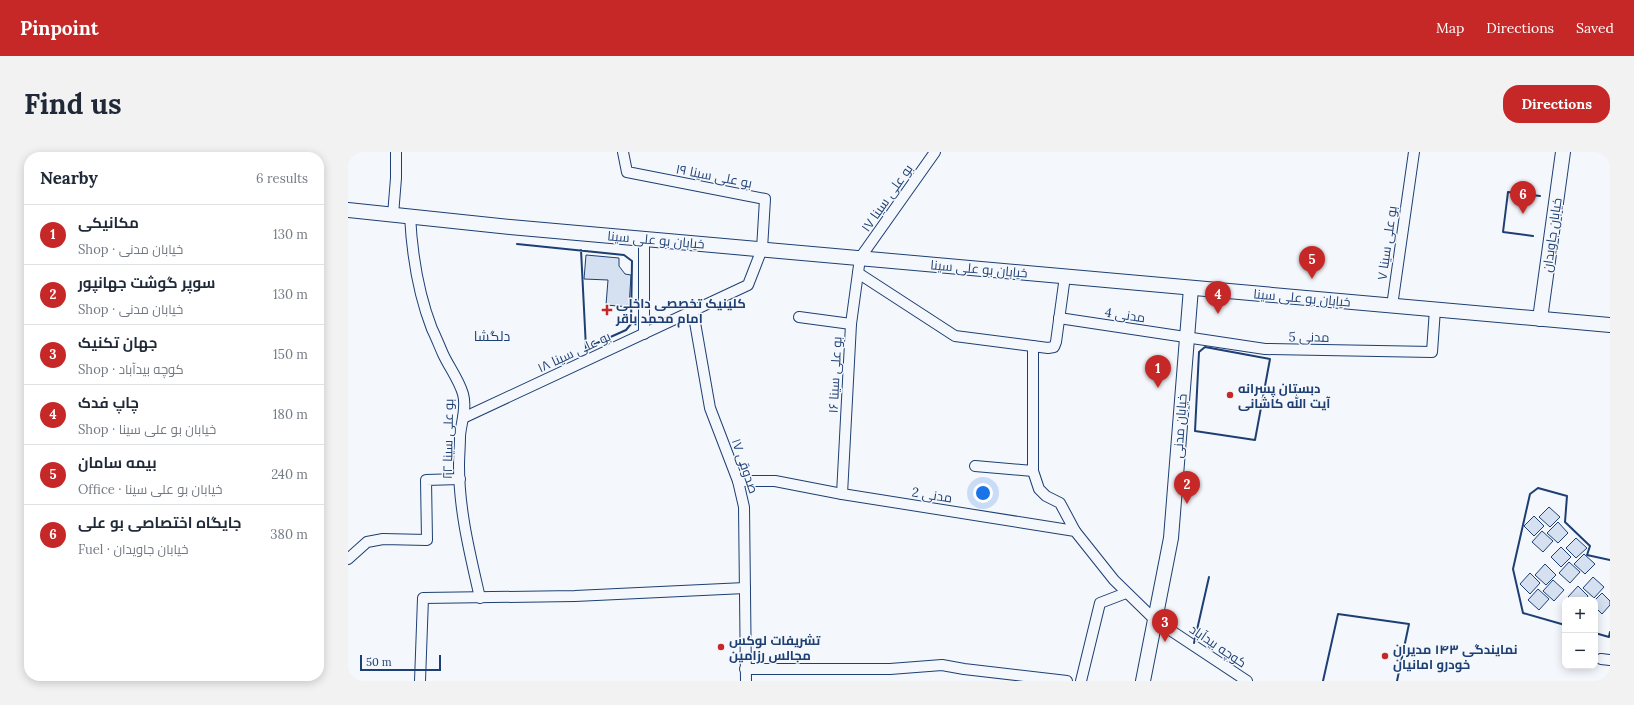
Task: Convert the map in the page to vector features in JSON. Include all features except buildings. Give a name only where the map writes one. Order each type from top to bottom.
[{"type":"main road","name":"خیابان جاویدان","points":[[1540,319],[1563,152]]},
{"type":"main road","name":"خیابان بو علی سینا","points":[[348,210],[644,239],[1610,325]]},
{"type":"main road","name":"خیابان مدنی","points":[[1143,681],[1171,538],[1191,288]]},
{"type":"street","points":[[393,214],[396,178],[396,152]]},
{"type":"street","name":"بو علی سینا ۱۹","points":[[623,152],[627,172],[766,199],[762,249]]},
{"type":"street","name":"بو علی سینا ۱۷","points":[[860,258],[935,152]]},
{"type":"street","name":"بو علی سینا ۷","points":[[1392,306],[1414,152]]},
{"type":"street","name":"بو علی سینا ۲۲","points":[[410,216],[415,269],[422,298],[440,346],[463,395],[464,406],[460,436],[460,479],[464,527],[480,598]]},
{"type":"street","points":[[644,239],[644,334]]},
{"type":"street","name":"بو علی سینا ۱۸","points":[[463,418],[748,285],[762,249]]},
{"type":"street","name":"بو علی سینا ۱۶","points":[[842,494],[851,324],[860,258]]},
{"type":"street","points":[[858,273],[955,336],[1048,348],[1054,347],[1065,276]]},
{"type":"street","name":"مدنی 5","points":[[1187,337],[1265,349],[1432,352],[1435,310]]},
{"type":"street","name":"صدوقی ۱۷","points":[[693,311],[710,408],[738,481],[744,507],[746,681]]},
{"type":"street","points":[[799,317],[851,324]]},
{"type":"street","name":"مدنی 4","points":[[1059,318],[1187,337]]},
{"type":"street","points":[[1033,346],[1033,471],[1039,489],[1046,496],[1060,503],[1075,530],[1101,565],[1126,593],[1155,620]]},
{"type":"street","points":[[975,466],[1033,471]]},
{"type":"street","points":[[348,559],[367,542],[383,539],[427,540],[426,480],[460,479]]},
{"type":"street","name":"مدنی 2","points":[[738,481],[775,481],[842,494],[1075,530]]},
{"type":"street","points":[[420,681],[422,598],[575,596],[745,588]]},
{"type":"street","points":[[1081,681],[1100,603],[1126,593]]},
{"type":"street","name":"کوچه بیدآباد","points":[[1155,620],[1247,681]]},
{"type":"street","points":[[746,669],[890,670],[942,665],[1031,679],[1067,681]]},
{"type":"wall","points":[[1533,236],[1503,232],[1508,192],[1540,196]]},
{"type":"wall","points":[[517,244],[624,255],[632,261],[631,324],[626,330],[586,348],[581,250]]},
{"type":"wall","points":[[1205,347],[1270,359],[1255,440],[1195,431],[1199,352],[1205,347]]},
{"type":"wall","points":[[1562,624],[1523,613],[1513,569],[1530,494],[1538,488],[1567,496],[1565,522],[1590,546],[1587,555],[1610,560]]},
{"type":"wall","points":[[1194,643],[1209,577]]},
{"type":"wall","points":[[1323,681],[1338,614],[1409,624],[1397,681]]},
{"type":"wall","points":[[1598,634],[1609,637],[1610,632]]},
{"type":"place","name":"جایگاه اختصاصی بو علی","points":[[1523,214]]},
{"type":"place","name":"بیمه سامان","points":[[1312,279]]},
{"type":"place","name":"کلینیک تخصصی داخلی امام محمد باقر","points":[[607,310]]},
{"type":"place","name":"چاپ فدک","points":[[1218,314]]},
{"type":"place","name":"مکانیکی","points":[[1158,388]]},
{"type":"place","name":"دبستان پسرانه آیت الله کاشانی","points":[[1230,395]]},
{"type":"place","name":"سوپر گوشت جهانپور","points":[[1187,504]]},
{"type":"place","name":"جهان تکنیک","points":[[1165,642]]},
{"type":"place","name":"تشریفات لوکس مجالس رزامین","points":[[721,647]]},
{"type":"place","name":"نمایندگی ۱۴۳ مدیران خودرو امانیان","points":[[1385,656]]},
{"type":"district","name":"دلگشا","points":[[492,336]]}]
